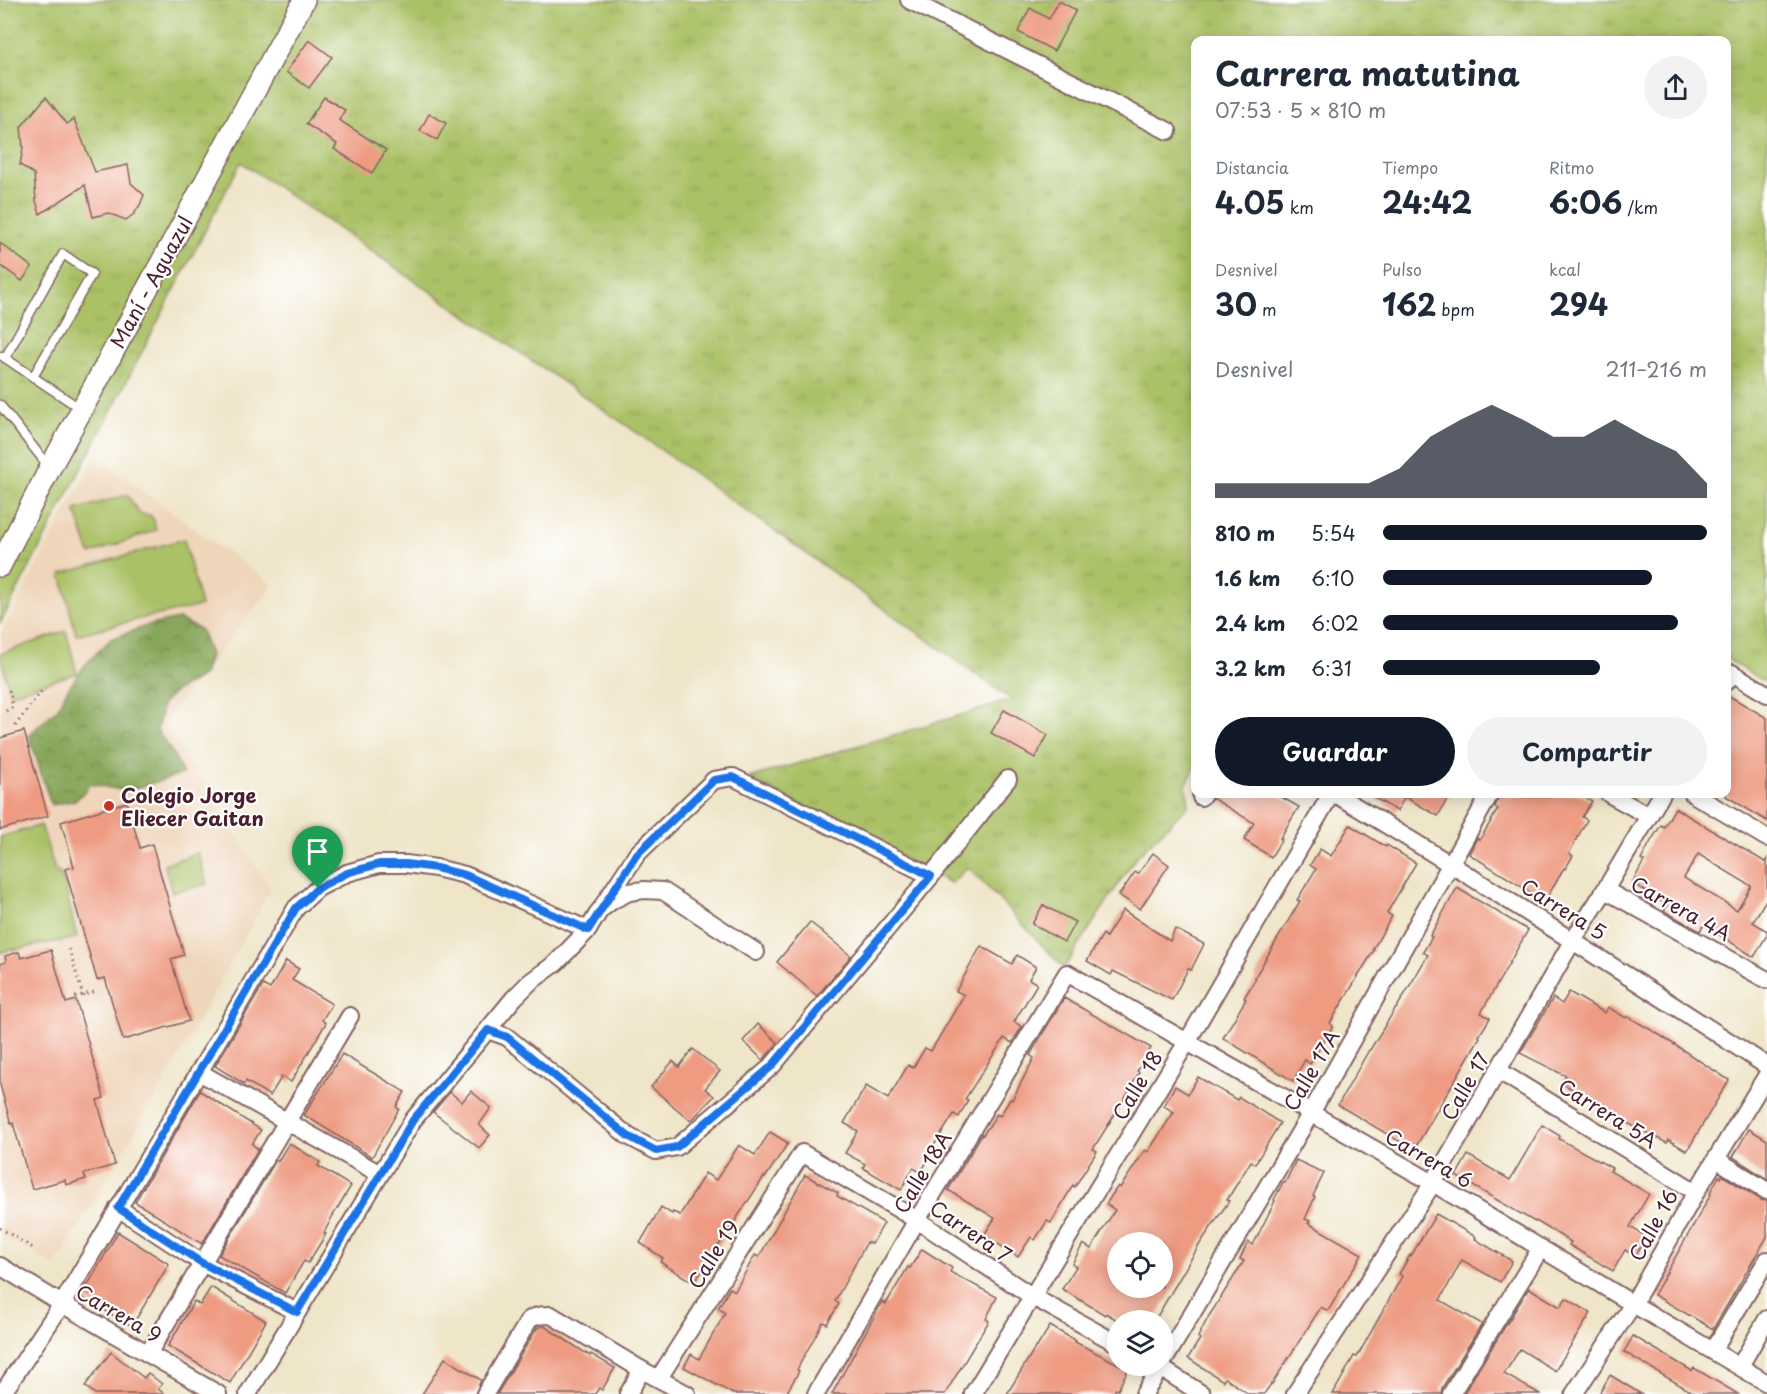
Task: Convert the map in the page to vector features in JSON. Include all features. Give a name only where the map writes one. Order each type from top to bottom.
[{"type":"street","name":"Maní - Aguazul","points":[[0,566],[50,468],[304,0]]},
{"type":"street","points":[[909,0],[1168,131]]},
{"type":"street","points":[[1731,678],[1767,693]]},
{"type":"street","points":[[248,1394],[413,1120],[522,990],[556,963],[588,930],[637,854],[714,780],[733,777],[931,876]]},
{"type":"street","points":[[488,1030],[507,1037],[628,1136],[656,1151],[677,1147],[772,1066],[931,876],[1008,779]]},
{"type":"street","name":"Calle 18","points":[[973,1394],[1187,1042],[1331,798]]},
{"type":"street","name":"Carrera 5","points":[[1340,798],[1451,863],[1767,1066]]},
{"type":"street","name":"Calle 17A","points":[[1173,1343],[1311,1113],[1488,798]]},
{"type":"street","points":[[1616,798],[1649,816]]},
{"type":"street","name":"Calle 17","points":[[1295,1394],[1433,1183],[1573,940],[1660,798]]},
{"type":"street","points":[[1700,798],[1767,838]]},
{"type":"street","points":[[2,1394],[62,1304],[296,908],[318,888],[347,873],[379,864],[406,864],[436,868],[465,875],[588,930]]},
{"type":"street","name":"Carrera 4A","points":[[1605,890],[1767,980]]},
{"type":"street","points":[[600,910],[629,891],[663,891],[756,952]]},
{"type":"street","name":"Carrera 6","points":[[1067,973],[1433,1183],[1767,1383]]},
{"type":"street","name":"Calle 18A","points":[[816,1394],[917,1220],[1067,973]]},
{"type":"street","points":[[148,1354],[350,1016]]},
{"type":"street","name":"Carrera 5A","points":[[1499,1071],[1696,1192]]},
{"type":"street","points":[[199,1072],[380,1174]]},
{"type":"street","name":"Calle 16","points":[[1580,1392],[1767,1075]]},
{"type":"street","name":"Carrera 7","points":[[802,1153],[917,1220],[1033,1297],[1107,1338]]},
{"type":"street","name":"Calle 19","points":[[659,1378],[802,1153]]},
{"type":"street","points":[[1716,1159],[1767,1191]]},
{"type":"street","points":[[118,1208],[202,1263],[297,1312]]},
{"type":"street","points":[[1451,1394],[1541,1248]]},
{"type":"street","points":[[1713,1350],[1767,1260]]},
{"type":"street","name":"Carrera 9","points":[[0,1266],[148,1354],[199,1389],[218,1394]]},
{"type":"street","points":[[485,1394],[530,1320],[534,1316],[551,1315],[642,1370],[687,1394]]},
{"type":"street","points":[[1740,1366],[1767,1319]]},
{"type":"street","points":[[628,1394],[642,1370]]},
{"type":"street","points":[[1173,1374],[1202,1394]]},
{"type":"street","name":"Calle 17A","points":[[1144,1394],[1154,1376]]},
{"type":"lane","points":[[33,377],[92,274],[63,254],[2,357],[82,409]]},
{"type":"lane","points":[[0,405],[50,468]]},
{"type":"path","points":[[6,711],[13,707],[8,686]]},
{"type":"path","points":[[15,726],[43,689]]},
{"type":"path","points":[[69,949],[84,999]]},
{"type":"path","points":[[75,997],[98,991]]},
{"type":"path","points":[[0,1228],[33,1248]]},
{"type":"shaded area","name":"Colegio Jorge Eliecer Gaitan","points":[[95,457],[273,585],[163,723],[271,889],[174,1065],[55,1266],[0,1234],[0,635]]},
{"type":"green space","points":[[0,0],[1767,0],[1767,683],[1731,661],[1731,36],[1191,36],[1191,775],[1186,785],[1189,805],[1136,857],[1064,968],[968,867],[951,883],[749,778],[1012,700],[633,430],[241,162],[0,624]]},
{"type":"green space","points":[[127,495],[140,514],[150,515],[154,520],[156,530],[90,554],[75,510]]},
{"type":"green space","points":[[184,539],[201,606],[76,635],[61,574]]},
{"type":"green space","points":[[179,619],[201,630],[210,655],[204,675],[174,692],[163,703],[157,730],[183,774],[126,791],[91,784],[76,800],[51,805],[29,735],[58,708],[85,665],[111,639],[149,625]]},
{"type":"green space","points":[[66,631],[77,673],[10,694],[0,654]]},
{"type":"green space","points":[[41,825],[55,870],[63,876],[77,938],[0,952],[0,837]]},
{"type":"green space","points":[[198,853],[207,884],[172,892],[164,864]]},
{"type":"building","points":[[1059,1],[1076,10],[1054,51],[1018,32],[1030,8],[1049,19]]},
{"type":"building","points":[[309,40],[332,57],[309,88],[286,72]]},
{"type":"building","points":[[46,97],[67,124],[74,119],[95,172],[128,165],[131,183],[144,195],[134,214],[126,220],[108,213],[93,217],[85,185],[40,214],[36,201],[34,174],[20,165],[23,148],[21,127]]},
{"type":"building","points":[[324,97],[345,110],[339,120],[386,150],[372,173],[334,149],[337,144],[306,124]]},
{"type":"building","points":[[429,114],[446,123],[437,140],[420,131]]},
{"type":"building","points":[[0,243],[32,267],[22,281],[0,265]]},
{"type":"building","points":[[1731,697],[1767,718],[1767,821],[1729,798]]},
{"type":"building","points":[[1004,710],[1048,735],[1035,758],[991,733]]},
{"type":"building","points":[[24,731],[48,816],[0,830],[0,738]]},
{"type":"building","points":[[1212,798],[1283,798],[1299,807],[1271,857],[1244,840],[1254,823]]},
{"type":"building","points":[[1375,798],[1404,798],[1397,811]]},
{"type":"building","points":[[1407,798],[1448,798],[1438,816]]},
{"type":"building","points":[[1498,798],[1586,798],[1592,801],[1582,817],[1587,820],[1569,853],[1573,856],[1545,901],[1469,854],[1477,838],[1480,840],[1498,809],[1495,807]]},
{"type":"building","points":[[127,802],[140,848],[152,844],[184,955],[171,959],[189,1021],[123,1040],[105,978],[97,980],[65,869],[74,867],[61,822]]},
{"type":"building","points":[[1675,808],[1765,862],[1767,859],[1767,898],[1753,922],[1767,931],[1767,935],[1754,957],[1704,925],[1700,931],[1664,911],[1668,905],[1632,883],[1644,861],[1641,860],[1651,841],[1661,825],[1664,827]],"holes":[[[1698,854],[1751,886],[1737,910],[1684,878]]]},
{"type":"building","points":[[1350,825],[1416,863],[1387,913],[1392,916],[1374,950],[1330,1023],[1333,1026],[1310,1064],[1305,1060],[1293,1081],[1223,1038],[1246,999],[1244,998],[1255,977],[1300,901],[1297,900],[1316,869],[1310,865],[1320,849],[1331,856]]},
{"type":"building","points":[[1153,853],[1169,865],[1140,909],[1119,895],[1135,872],[1138,874]]},
{"type":"building","points":[[1457,888],[1528,930],[1481,1013],[1490,1018],[1414,1150],[1338,1105],[1428,955],[1423,952]]},
{"type":"building","points":[[1043,905],[1075,922],[1064,942],[1032,924]]},
{"type":"building","points":[[1123,910],[1170,941],[1175,929],[1204,944],[1172,1000],[1113,971],[1111,975],[1087,961],[1103,934],[1106,937]]},
{"type":"building","points":[[810,922],[851,956],[817,996],[777,962]]},
{"type":"building","points":[[981,946],[1012,964],[1017,955],[1036,967],[1029,979],[1037,984],[1014,1022],[1022,1027],[1012,1043],[1004,1038],[965,1099],[968,1100],[959,1117],[954,1114],[929,1153],[931,1155],[921,1172],[913,1168],[901,1190],[863,1168],[865,1164],[845,1153],[858,1131],[844,1123],[866,1086],[888,1099],[908,1065],[913,1068],[925,1048],[931,1051],[964,995],[956,991]]},
{"type":"building","points":[[51,950],[66,1003],[76,1000],[104,1098],[97,1100],[115,1165],[84,1174],[86,1179],[66,1185],[65,1180],[32,1189],[0,1085],[0,964],[6,962],[5,956],[19,952],[21,958]]},
{"type":"building","points":[[286,961],[299,969],[292,980],[332,1004],[322,1020],[326,1023],[291,1082],[282,1076],[270,1096],[246,1081],[244,1084],[215,1066],[263,985],[270,989]]},
{"type":"building","points":[[1569,992],[1605,1013],[1608,1007],[1626,1018],[1627,1016],[1729,1080],[1687,1151],[1669,1140],[1667,1143],[1629,1124],[1562,1083],[1566,1076],[1520,1053],[1553,998],[1562,1004]]},
{"type":"building","points":[[1064,998],[1151,1048],[1137,1071],[1139,1072],[1127,1095],[1093,1149],[1097,1151],[1075,1187],[1073,1185],[1051,1223],[1047,1221],[1035,1240],[1031,1237],[1018,1257],[984,1235],[995,1218],[948,1190],[982,1134],[997,1114],[1000,1116],[1010,1099],[1012,1100],[1034,1058],[1030,1055]]},
{"type":"building","points":[[758,1024],[778,1043],[763,1060],[743,1041]]},
{"type":"building","points":[[693,1049],[720,1071],[705,1089],[714,1096],[691,1121],[651,1087],[673,1061],[679,1067]]},
{"type":"building","points":[[342,1054],[405,1092],[396,1107],[399,1109],[372,1157],[304,1115]]},
{"type":"building","points":[[1198,1077],[1237,1100],[1239,1097],[1280,1123],[1255,1164],[1251,1161],[1227,1200],[1229,1201],[1173,1289],[1173,1232],[1107,1232],[1107,1298],[1168,1298],[1161,1310],[1107,1310],[1105,1315],[1062,1289],[1076,1267],[1072,1264],[1083,1244],[1091,1249],[1115,1210],[1106,1204],[1118,1186],[1120,1188],[1145,1150],[1148,1152],[1174,1112],[1164,1106],[1175,1086],[1188,1094]]},
{"type":"building","points":[[200,1091],[261,1130],[252,1144],[258,1149],[202,1244],[135,1202]]},
{"type":"building","points":[[471,1091],[491,1108],[479,1125],[490,1135],[479,1148],[433,1112],[450,1092],[462,1102]]},
{"type":"building","points":[[1542,1125],[1560,1136],[1559,1139],[1612,1168],[1610,1171],[1649,1194],[1630,1227],[1647,1237],[1635,1256],[1625,1250],[1613,1271],[1569,1245],[1571,1242],[1456,1176],[1468,1155],[1510,1180]]},
{"type":"building","points":[[1749,1129],[1767,1140],[1767,1179],[1733,1157]]},
{"type":"building","points":[[770,1132],[788,1143],[694,1283],[660,1262],[663,1258],[640,1243],[661,1207],[672,1214],[673,1212],[680,1215],[705,1173],[716,1180],[739,1145],[755,1155]]},
{"type":"building","points":[[289,1143],[320,1162],[318,1166],[351,1186],[332,1217],[318,1247],[308,1263],[304,1261],[285,1293],[219,1255],[276,1160],[278,1161]]},
{"type":"building","points":[[1296,1160],[1324,1173],[1305,1219],[1310,1221],[1308,1223],[1362,1254],[1328,1311],[1321,1307],[1264,1394],[1249,1394],[1225,1378],[1223,1381],[1188,1358],[1200,1339],[1198,1337],[1209,1316],[1244,1261],[1240,1259],[1248,1242],[1253,1245]]},
{"type":"building","points":[[805,1175],[884,1223],[872,1244],[867,1242],[835,1301],[839,1304],[827,1324],[823,1322],[786,1394],[733,1394],[684,1367],[691,1354],[699,1359],[725,1313],[718,1308],[730,1288],[735,1291],[755,1255],[759,1257]]},
{"type":"building","points":[[1722,1175],[1761,1200],[1767,1201],[1767,1237],[1713,1329],[1654,1295],[1719,1176],[1721,1178]]},
{"type":"building","points":[[1436,1214],[1512,1261],[1500,1282],[1462,1260],[1440,1300],[1482,1324],[1442,1388],[1441,1394],[1333,1394],[1354,1356],[1357,1357],[1402,1276],[1399,1274]]},
{"type":"building","points":[[118,1232],[169,1264],[132,1326],[81,1297]]},
{"type":"building","points":[[922,1249],[952,1268],[950,1272],[997,1297],[986,1319],[989,1321],[945,1394],[832,1394],[882,1302],[886,1304],[908,1267],[910,1268]]},
{"type":"building","points":[[211,1287],[266,1321],[230,1383],[168,1346],[194,1301],[200,1305]]},
{"type":"building","points":[[1529,1288],[1560,1307],[1566,1298],[1591,1313],[1555,1371],[1520,1349],[1504,1374],[1540,1394],[1463,1394]]},
{"type":"building","points":[[544,1326],[590,1356],[591,1354],[615,1368],[602,1390],[599,1388],[595,1394],[497,1394],[537,1328]]},
{"type":"building","points":[[1050,1326],[1107,1358],[1107,1376],[1125,1376],[1118,1390],[1116,1389],[1113,1394],[1007,1394]]},
{"type":"building","points":[[1633,1336],[1692,1371],[1694,1368],[1738,1394],[1695,1394],[1624,1352]]},
{"type":"building","points":[[111,1352],[144,1378],[148,1373],[162,1384],[158,1389],[165,1394],[95,1394],[85,1386]]},
{"type":"building","points":[[445,1358],[481,1380],[475,1394],[422,1394]]},
{"type":"building","points":[[1610,1375],[1641,1394],[1599,1394]]},
{"type":"place","name":"Colegio Jorge Eliecer Gaitan","points":[[109,806]]},
{"type":"route","points":[[733,777],[931,876],[772,1066],[677,1147],[656,1151],[628,1136],[507,1037],[488,1030],[413,1120],[297,1312],[202,1263],[118,1208],[296,908],[318,888],[347,873],[379,864],[406,864],[436,868],[465,875],[588,930],[637,854],[714,780],[733,777]]}]
